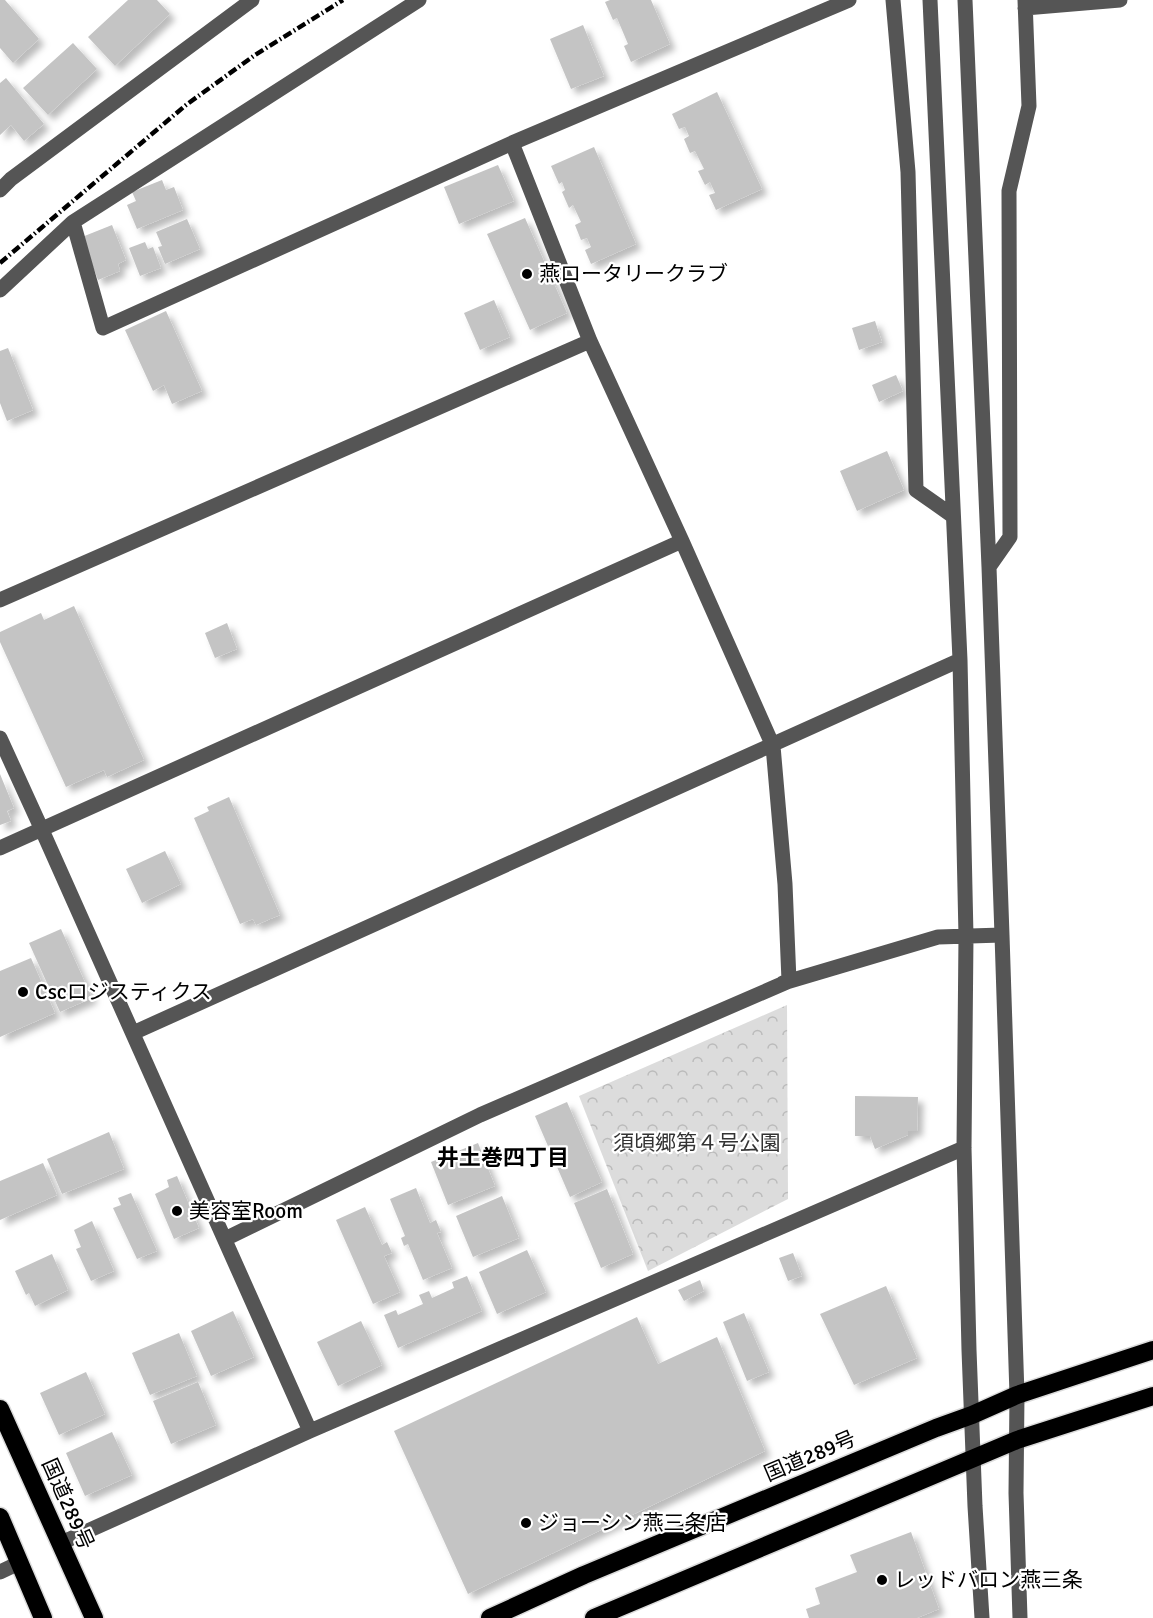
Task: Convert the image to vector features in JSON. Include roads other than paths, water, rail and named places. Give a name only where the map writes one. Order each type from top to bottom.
[{"type":"highway","name":"国道289号","points":[[490,1618],[584,1575],[1017,1395],[1153,1350]]},
{"type":"highway","points":[[601,1617],[1017,1440],[1153,1396]]},
{"type":"highway","name":"国道289号","points":[[0,1409],[94,1618]]},
{"type":"highway","points":[[0,1517],[43,1618]]},
{"type":"street","points":[[0,190],[252,0]]},
{"type":"street","points":[[0,290],[73,222],[419,0]]},
{"type":"street","points":[[73,222],[103,328],[512,143],[849,0]]},
{"type":"street","points":[[893,0],[908,172],[916,490],[953,516]]},
{"type":"street","points":[[930,0],[960,660],[966,936],[964,1148],[973,1458],[982,1618]]},
{"type":"street","points":[[965,0],[1002,935],[1017,1395],[1016,1493],[1020,1618]]},
{"type":"street","points":[[989,567],[1010,537],[1009,191],[1029,106],[1025,4],[1120,0]]},
{"type":"street","points":[[225,1239],[480,1115],[789,981],[785,884],[773,746],[591,341],[512,143]]},
{"type":"street","points":[[0,600],[591,341]]},
{"type":"street","points":[[0,848],[682,541]]},
{"type":"street","points":[[133,1033],[960,660]]},
{"type":"street","points":[[0,738],[310,1431]]},
{"type":"street","points":[[783,983],[938,937],[1002,935]]},
{"type":"street","points":[[61,1543],[310,1431],[964,1148]]},
{"type":"street","points":[[0,1572],[19,1563]]},
{"type":"railway","points":[[0,263],[186,105],[255,55],[343,0]]},
{"type":"place","name":"燕ロータリークラブ","points":[[527,274]]},
{"type":"place","name":"Cscロジスティクス","points":[[23,992]]},
{"type":"place","name":"美容室Room","points":[[177,1211]]},
{"type":"place","name":"ジョーシン燕三条店","points":[[526,1523]]},
{"type":"place","name":"レッドバロン燕三条","points":[[882,1580]]},
{"type":"district","name":"井土巻四丁目","points":[[503,1157]]},
{"type":"park label","name":"須頃郷第４号公園","points":[[697,1143]]}]
